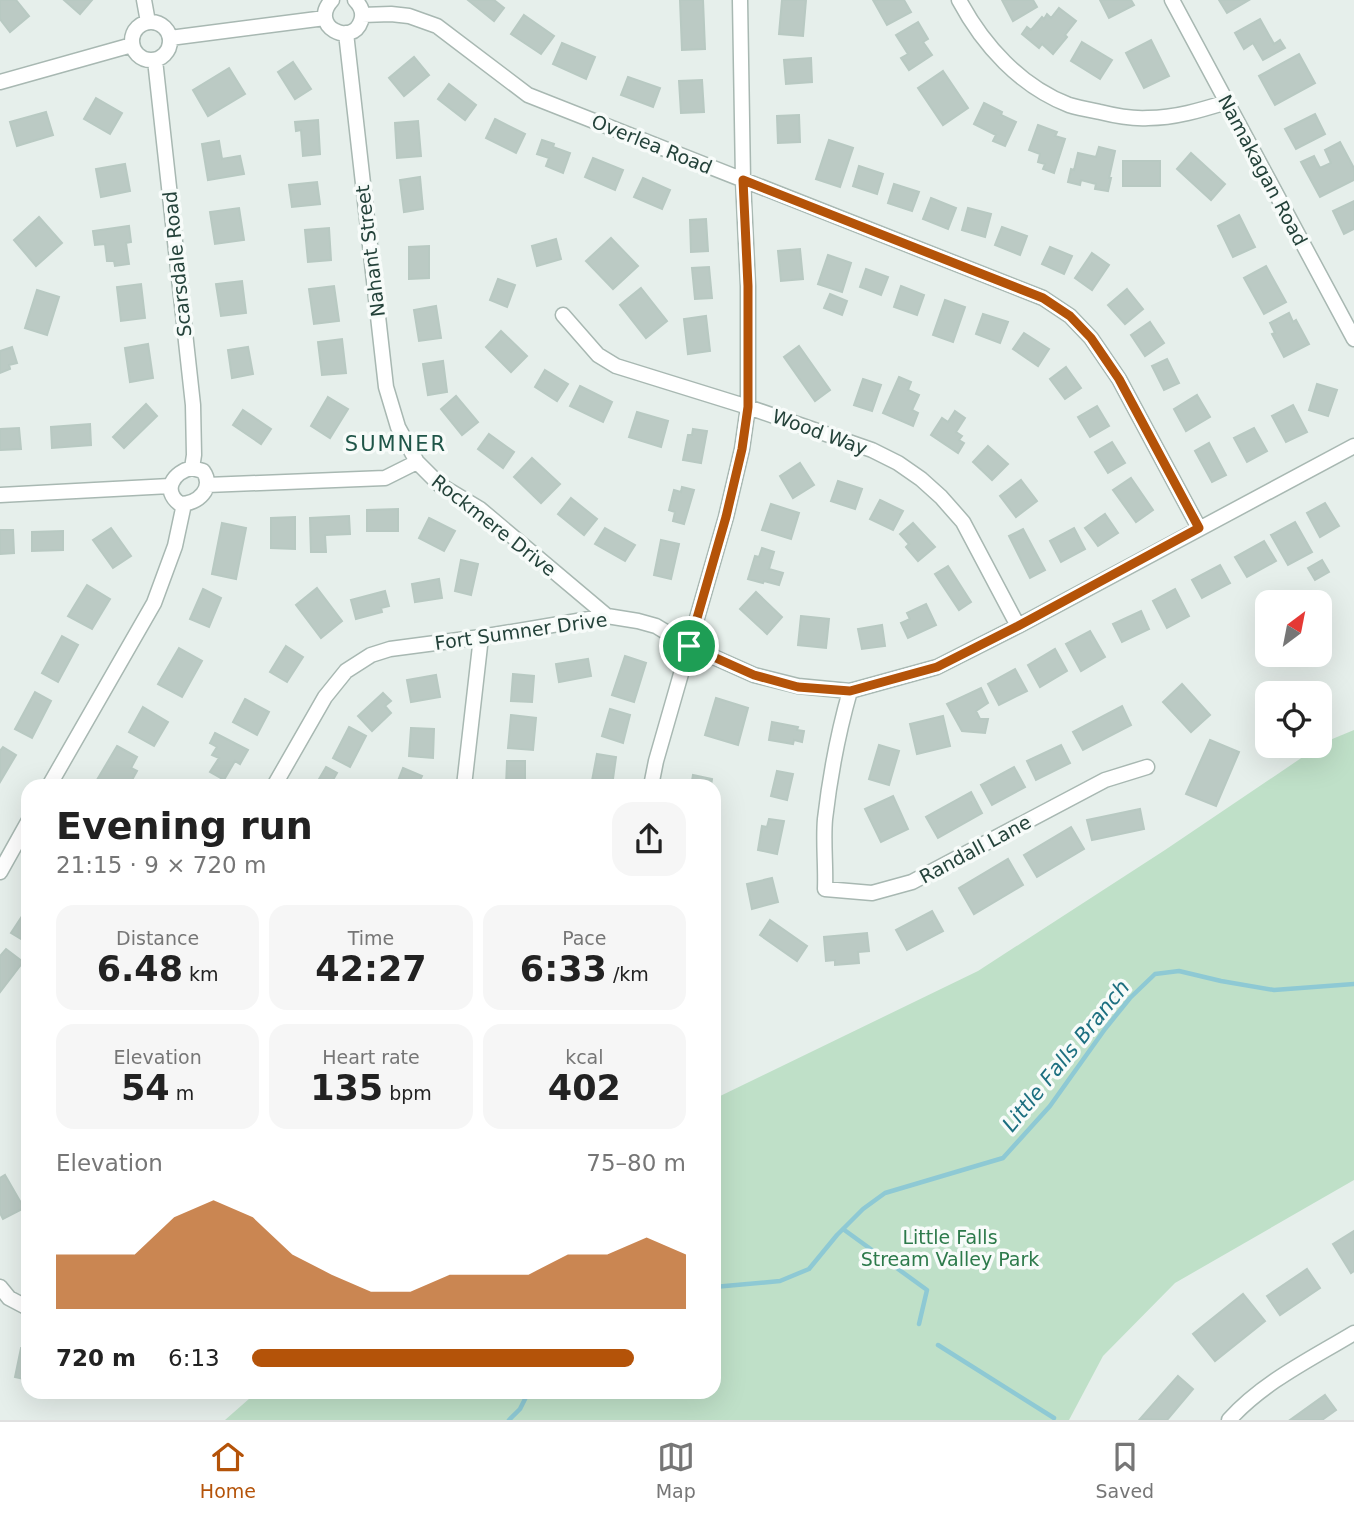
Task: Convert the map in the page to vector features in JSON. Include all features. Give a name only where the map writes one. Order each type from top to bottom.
[{"type":"street","points":[[144,0],[148,22]]},
{"type":"street","points":[[332,0],[326,7],[325,18],[330,28],[346,33],[359,25],[362,15],[355,0]]},
{"type":"street","points":[[652,779],[729,503],[742,449],[748,407],[748,286],[740,0]]},
{"type":"street","points":[[959,0],[985,42],[1012,70],[1045,93],[1070,105],[1122,117],[1149,118],[1194,112],[1227,102]]},
{"type":"street","name":"Namakagan Road","points":[[1172,0],[1354,339]]},
{"type":"street","name":"Overlea Road","points":[[362,15],[410,16],[437,26],[528,95],[1043,298],[1070,316],[1091,338],[1119,379],[1199,528]]},
{"type":"street","points":[[170,38],[325,18]]},
{"type":"street","points":[[148,22],[160,24],[170,38],[165,54],[155,60],[138,55],[132,45],[133,33],[148,22]]},
{"type":"street","name":"Nahant Street","points":[[346,33],[386,387],[398,427],[417,462]]},
{"type":"street","points":[[0,82],[132,45]]},
{"type":"street","name":"Scarsdale Road","points":[[155,60],[192,405],[192,468]]},
{"type":"street","name":"Wood Way","points":[[564,315],[598,355],[615,366],[748,407],[872,450],[898,463],[941,497],[963,522],[1018,626]]},
{"type":"street","name":"Fort Sumner Drive","points":[[278,779],[325,697],[346,671],[371,655],[390,649],[607,616],[656,626],[689,646],[754,675],[798,687],[850,691],[937,667],[1354,446]]},
{"type":"street","name":"Rockmere Drive","points":[[207,485],[385,478],[417,462],[440,485],[480,509],[607,616]]},
{"type":"street","points":[[192,468],[203,471],[207,485],[199,499],[184,504],[172,497],[170,486],[178,473],[192,468]]},
{"type":"street","points":[[0,495],[170,486]]},
{"type":"street","points":[[53,779],[154,603],[175,546],[184,504]]},
{"type":"street","points":[[465,779],[481,637]]},
{"type":"street","name":"Randall Lane","points":[[850,691],[840,726],[825,822],[825,890],[872,892],[912,882],[1105,780],[1147,766]]},
{"type":"street","points":[[0,872],[21,834]]},
{"type":"street","points":[[0,1287],[9,1298],[21,1304]]},
{"type":"street","points":[[1228,1420],[1253,1397],[1286,1374],[1354,1333]]},
{"type":"green space","name":"Little Falls Stream Valley Park","points":[[1354,730],[1354,1180],[1175,1283],[1103,1356],[1069,1420],[225,1420],[249,1399],[721,1399],[721,1096],[978,971],[1301,758],[1332,758],[1332,739]]},
{"type":"building","points":[[0,0],[16,0],[29,16],[10,32],[0,19]]},
{"type":"building","points":[[64,0],[92,0],[80,14]]},
{"type":"building","points":[[468,0],[494,0],[504,8],[494,21]]},
{"type":"building","points":[[680,0],[703,0],[705,49],[682,50]]},
{"type":"building","points":[[782,0],[806,0],[803,36],[779,34]]},
{"type":"building","points":[[873,0],[904,0],[911,12],[887,25]]},
{"type":"building","points":[[1002,0],[1033,0],[1037,7],[1013,21]]},
{"type":"building","points":[[1100,0],[1131,0],[1134,5],[1109,18]]},
{"type":"building","points":[[1219,0],[1249,0],[1227,13]]},
{"type":"building","points":[[1059,8],[1076,21],[1053,54],[1042,44],[1039,48],[1022,34],[1027,27],[1031,30],[1047,14],[1051,18]]},
{"type":"building","points":[[524,15],[554,36],[541,54],[511,34]]},
{"type":"building","points":[[1260,19],[1274,44],[1280,40],[1285,48],[1263,60],[1253,43],[1244,49],[1235,33]]},
{"type":"building","points":[[918,22],[928,39],[923,42],[932,55],[909,70],[901,58],[908,54],[896,35]]},
{"type":"building","points":[[1151,40],[1169,76],[1144,88],[1126,53]]},
{"type":"building","points":[[1082,42],[1112,60],[1100,79],[1071,61]]},
{"type":"building","points":[[562,43],[595,57],[586,79],[553,64]]},
{"type":"building","points":[[1299,54],[1315,83],[1275,105],[1259,76]]},
{"type":"building","points":[[414,57],[429,75],[404,96],[389,78]]},
{"type":"building","points":[[811,58],[812,82],[786,84],[784,60]]},
{"type":"building","points":[[293,62],[311,89],[295,99],[278,72]]},
{"type":"building","points":[[229,68],[245,94],[208,116],[193,90]]},
{"type":"building","points":[[943,71],[968,108],[943,125],[918,88]]},
{"type":"building","points":[[628,77],[660,88],[653,107],[621,95]]},
{"type":"building","points":[[702,80],[704,112],[681,113],[679,81]]},
{"type":"building","points":[[449,84],[476,105],[465,120],[438,99]]},
{"type":"building","points":[[96,98],[122,113],[110,134],[84,119]]},
{"type":"building","points":[[984,103],[1016,122],[1005,146],[993,141],[996,135],[974,124]]},
{"type":"building","points":[[46,112],[53,135],[17,146],[10,122]]},
{"type":"building","points":[[1315,114],[1325,134],[1296,149],[1285,129]]},
{"type":"building","points":[[799,115],[800,142],[778,143],[777,116]]},
{"type":"building","points":[[495,119],[525,134],[516,153],[486,138]]},
{"type":"building","points":[[318,120],[320,154],[303,156],[301,130],[296,131],[295,122]]},
{"type":"building","points":[[418,121],[421,156],[397,158],[395,123]]},
{"type":"building","points":[[1038,125],[1057,132],[1055,136],[1065,139],[1054,173],[1043,169],[1045,164],[1038,162],[1040,154],[1029,150]]},
{"type":"building","points":[[542,140],[570,153],[563,173],[546,166],[549,158],[537,154]]},
{"type":"building","points":[[829,140],[853,148],[840,187],[816,179]]},
{"type":"building","points":[[219,141],[222,159],[240,156],[244,174],[208,180],[202,144]]},
{"type":"building","points":[[1340,142],[1354,168],[1354,180],[1320,197],[1301,162],[1314,156],[1320,168],[1331,163],[1325,150]]},
{"type":"building","points":[[1099,147],[1115,151],[1108,191],[1095,189],[1096,184],[1081,180],[1080,185],[1068,182],[1078,153],[1096,157]]},
{"type":"building","points":[[1191,153],[1225,184],[1211,200],[1177,169]]},
{"type":"building","points":[[593,158],[623,170],[615,190],[585,177]]},
{"type":"building","points":[[1123,161],[1160,161],[1160,186],[1123,186]]},
{"type":"building","points":[[125,164],[130,191],[101,197],[96,169]]},
{"type":"building","points":[[859,166],[883,174],[877,194],[853,186]]},
{"type":"building","points":[[420,177],[423,209],[404,212],[400,180]]},
{"type":"building","points":[[643,178],[670,190],[662,209],[634,197]]},
{"type":"building","points":[[317,182],[320,204],[292,207],[289,185]]},
{"type":"building","points":[[894,184],[919,192],[912,211],[888,203]]},
{"type":"building","points":[[931,198],[956,208],[948,229],[923,219]]},
{"type":"building","points":[[1354,201],[1354,229],[1344,234],[1333,211]]},
{"type":"building","points":[[239,208],[244,240],[215,244],[210,212]]},
{"type":"building","points":[[968,208],[991,214],[985,237],[962,230]]},
{"type":"building","points":[[1239,215],[1255,247],[1233,257],[1218,226]]},
{"type":"building","points":[[39,217],[62,243],[36,266],[14,240]]},
{"type":"building","points":[[706,219],[708,251],[691,252],[690,220]]},
{"type":"building","points":[[129,226],[131,242],[126,243],[129,264],[115,266],[114,261],[107,261],[105,244],[95,245],[93,231]]},
{"type":"building","points":[[1002,227],[1027,236],[1020,255],[995,245]]},
{"type":"building","points":[[329,228],[331,260],[308,262],[305,230]]},
{"type":"building","points":[[611,238],[638,266],[613,289],[586,261]]},
{"type":"building","points":[[556,239],[561,259],[537,266],[532,246]]},
{"type":"building","points":[[429,246],[429,278],[409,279],[409,247]]},
{"type":"building","points":[[1050,247],[1072,256],[1064,274],[1042,264]]},
{"type":"building","points":[[800,249],[803,279],[781,281],[778,251]]},
{"type":"building","points":[[1092,253],[1109,265],[1092,290],[1075,278]]},
{"type":"building","points":[[828,255],[851,263],[842,292],[818,284]]},
{"type":"building","points":[[1266,266],[1286,302],[1264,314],[1244,278]]},
{"type":"building","points":[[709,267],[712,298],[695,299],[692,268]]},
{"type":"building","points":[[866,269],[888,277],[881,295],[860,287]]},
{"type":"building","points":[[498,279],[515,285],[507,307],[490,300]]},
{"type":"building","points":[[242,281],[246,313],[221,316],[216,284]]},
{"type":"building","points":[[141,284],[145,318],[121,321],[117,287]]},
{"type":"building","points":[[334,286],[339,321],[314,324],[309,289]]},
{"type":"building","points":[[901,286],[924,295],[917,315],[894,307]]},
{"type":"building","points":[[641,288],[667,321],[646,338],[620,305]]},
{"type":"building","points":[[1127,289],[1143,309],[1125,324],[1108,305]]},
{"type":"building","points":[[37,290],[59,297],[47,335],[25,328]]},
{"type":"building","points":[[830,294],[847,301],[842,315],[824,308]]},
{"type":"building","points":[[945,300],[965,307],[953,342],[933,335]]},
{"type":"building","points":[[436,306],[441,338],[419,341],[414,310]]},
{"type":"building","points":[[1289,313],[1309,344],[1284,357],[1272,334],[1275,333],[1270,323]]},
{"type":"building","points":[[983,314],[1008,322],[1000,343],[976,334]]},
{"type":"building","points":[[706,316],[710,351],[688,354],[684,319]]},
{"type":"building","points":[[1150,322],[1164,343],[1145,356],[1131,335]]},
{"type":"building","points":[[501,331],[527,356],[511,372],[486,347]]},
{"type":"building","points":[[1024,333],[1049,349],[1038,366],[1013,349]]},
{"type":"building","points":[[342,339],[346,373],[322,375],[318,342]]},
{"type":"building","points":[[148,344],[153,378],[130,382],[125,348]]},
{"type":"building","points":[[799,346],[830,390],[815,401],[784,357]]},
{"type":"building","points":[[12,347],[17,363],[9,365],[10,369],[0,373],[0,351]]},
{"type":"building","points":[[248,347],[253,374],[232,378],[228,350]]},
{"type":"building","points":[[1167,359],[1179,383],[1164,390],[1152,366]]},
{"type":"building","points":[[443,361],[447,392],[428,395],[423,364]]},
{"type":"building","points":[[1066,367],[1081,388],[1065,399],[1050,379]]},
{"type":"building","points":[[545,370],[568,384],[557,401],[535,387]]},
{"type":"building","points":[[899,377],[911,382],[908,390],[919,395],[912,410],[918,413],[913,426],[883,413]]},
{"type":"building","points":[[863,379],[881,385],[872,411],[854,405]]},
{"type":"building","points":[[1317,384],[1337,390],[1328,416],[1309,410]]},
{"type":"building","points":[[580,386],[612,402],[603,422],[570,406]]},
{"type":"building","points":[[1197,395],[1210,417],[1186,431],[1174,409]]},
{"type":"building","points":[[456,396],[478,422],[462,435],[441,409]]},
{"type":"building","points":[[328,397],[348,409],[330,438],[311,426]]},
{"type":"building","points":[[146,404],[157,416],[124,448],[113,437]]},
{"type":"building","points":[[1293,405],[1307,432],[1286,442],[1272,416]]},
{"type":"building","points":[[1097,406],[1109,426],[1090,437],[1078,417]]},
{"type":"building","points":[[243,410],[271,429],[261,444],[233,425]]},
{"type":"building","points":[[955,411],[965,418],[956,432],[962,436],[959,440],[964,443],[958,453],[931,435],[942,418],[948,422]]},
{"type":"building","points":[[637,412],[668,421],[661,447],[629,437]]},
{"type":"building","points":[[90,424],[91,445],[52,448],[51,427]]},
{"type":"building","points":[[19,428],[21,449],[0,450],[0,429]]},
{"type":"building","points":[[1254,428],[1267,451],[1247,462],[1234,438]]},
{"type":"building","points":[[693,429],[707,431],[701,463],[683,460],[688,435],[692,435]]},
{"type":"building","points":[[489,434],[514,452],[503,468],[478,449]]},
{"type":"building","points":[[1112,442],[1125,463],[1108,473],[1095,452]]},
{"type":"building","points":[[1209,443],[1226,475],[1212,482],[1195,451]]},
{"type":"building","points":[[988,446],[1008,464],[992,480],[973,462]]},
{"type":"building","points":[[532,458],[560,484],[541,503],[514,477]]},
{"type":"building","points":[[800,463],[814,485],[793,498],[780,476]]},
{"type":"building","points":[[1131,478],[1153,510],[1136,522],[1113,490]]},
{"type":"building","points":[[1021,480],[1037,501],[1016,517],[1000,496]]},
{"type":"building","points":[[838,481],[862,489],[855,509],[831,501]]},
{"type":"building","points":[[682,487],[694,490],[684,524],[673,521],[675,512],[669,510],[674,490],[681,492]]},
{"type":"building","points":[[571,498],[597,519],[584,535],[558,514]]},
{"type":"building","points":[[880,500],[903,511],[893,530],[870,519]]},
{"type":"building","points":[[1325,503],[1339,526],[1320,537],[1307,513]]},
{"type":"building","points":[[771,504],[799,513],[791,539],[762,530]]},
{"type":"building","points":[[398,509],[398,531],[367,531],[367,510]]},
{"type":"building","points":[[1105,514],[1118,533],[1098,546],[1085,528]]},
{"type":"building","points":[[349,516],[350,534],[325,535],[326,552],[311,552],[310,518]]},
{"type":"building","points":[[295,517],[295,549],[271,548],[271,518]]},
{"type":"building","points":[[429,518],[455,531],[444,551],[419,538]]},
{"type":"building","points":[[1295,522],[1312,552],[1288,565],[1271,535]]},
{"type":"building","points":[[222,523],[246,528],[236,579],[212,574]]},
{"type":"building","points":[[913,523],[935,547],[918,561],[906,547],[909,544],[900,534]]},
{"type":"building","points":[[111,528],[131,556],[113,568],[93,540]]},
{"type":"building","points":[[605,528],[635,545],[625,561],[595,544]]},
{"type":"building","points":[[1074,528],[1085,549],[1061,562],[1050,541]]},
{"type":"building","points":[[1023,529],[1045,570],[1030,578],[1009,536]]},
{"type":"building","points":[[0,530],[13,530],[14,553],[0,554]]},
{"type":"building","points":[[63,531],[63,550],[32,551],[32,532]]},
{"type":"building","points":[[661,540],[679,544],[671,579],[654,575]]},
{"type":"building","points":[[1264,541],[1276,561],[1247,577],[1235,557]]},
{"type":"building","points":[[762,548],[774,552],[769,569],[783,573],[779,585],[748,579],[755,556],[759,557]]},
{"type":"building","points":[[461,560],[478,564],[471,595],[455,591]]},
{"type":"building","points":[[1322,560],[1329,572],[1315,580],[1308,568]]},
{"type":"building","points":[[1220,565],[1230,583],[1202,598],[1192,580]]},
{"type":"building","points":[[948,566],[971,602],[959,610],[935,574]]},
{"type":"building","points":[[439,579],[442,598],[415,602],[412,584]]},
{"type":"building","points":[[87,585],[110,599],[92,629],[68,616]]},
{"type":"building","points":[[317,588],[342,621],[321,638],[296,605]]},
{"type":"building","points":[[203,589],[221,598],[209,627],[190,619]]},
{"type":"building","points":[[1175,589],[1189,616],[1167,628],[1153,601]]},
{"type":"building","points":[[385,591],[389,606],[381,608],[382,612],[356,619],[351,600]]},
{"type":"building","points":[[756,592],[782,617],[767,634],[740,609]]},
{"type":"building","points":[[926,604],[936,625],[908,638],[901,623],[910,619],[907,613]]},
{"type":"building","points":[[1141,611],[1149,629],[1122,642],[1113,624]]},
{"type":"building","points":[[801,616],[829,619],[826,648],[798,645]]},
{"type":"building","points":[[882,625],[885,646],[862,649],[858,629]]},
{"type":"building","points":[[1090,631],[1105,657],[1081,671],[1066,644]]},
{"type":"building","points":[[62,636],[78,645],[58,682],[42,673]]},
{"type":"building","points":[[286,646],[303,657],[287,682],[270,672]]},
{"type":"building","points":[[179,648],[202,661],[182,697],[158,684]]},
{"type":"building","points":[[1055,649],[1067,671],[1040,687],[1028,665]]},
{"type":"building","points":[[625,656],[646,663],[634,702],[612,695]]},
{"type":"building","points":[[588,659],[591,676],[559,682],[556,664]]},
{"type":"building","points":[[1015,669],[1027,691],[999,705],[988,684]]},
{"type":"building","points":[[513,674],[534,676],[532,702],[511,701]]},
{"type":"building","points":[[436,675],[440,697],[411,702],[407,680]]},
{"type":"building","points":[[1182,684],[1210,715],[1191,732],[1163,702]]},
{"type":"building","points":[[981,688],[988,703],[976,711],[980,719],[988,719],[985,733],[962,731],[947,704]]},
{"type":"building","points":[[35,692],[51,701],[32,738],[15,729]]},
{"type":"building","points":[[383,693],[391,701],[385,706],[391,713],[372,731],[358,716]]},
{"type":"building","points":[[716,698],[748,708],[738,745],[705,735]]},
{"type":"building","points":[[245,699],[269,712],[257,735],[233,722]]},
{"type":"building","points":[[1122,706],[1131,725],[1083,750],[1073,732]]},
{"type":"building","points":[[143,707],[168,722],[154,746],[129,732]]},
{"type":"building","points":[[610,709],[630,715],[623,743],[602,736]]},
{"type":"building","points":[[511,715],[536,718],[533,750],[508,748]]},
{"type":"building","points":[[943,716],[950,746],[917,754],[910,724]]},
{"type":"building","points":[[772,722],[798,727],[797,730],[804,731],[802,742],[794,740],[793,744],[769,740]]},
{"type":"building","points":[[349,727],[366,736],[350,767],[333,758]]},
{"type":"building","points":[[411,728],[434,729],[433,758],[409,756]]},
{"type":"building","points":[[215,733],[248,750],[240,764],[235,761],[225,779],[210,772],[219,758],[212,755],[217,747],[210,743]]},
{"type":"building","points":[[1210,740],[1239,752],[1216,806],[1186,794]]},
{"type":"building","points":[[879,745],[899,751],[889,785],[869,779]]},
{"type":"building","points":[[1061,745],[1070,763],[1036,780],[1027,761]]},
{"type":"building","points":[[117,746],[137,757],[131,768],[137,771],[133,779],[98,779]]},
{"type":"building","points":[[3,747],[16,755],[0,782],[0,751]]},
{"type":"building","points":[[597,754],[616,757],[613,779],[592,779]]},
{"type":"building","points":[[507,761],[525,761],[525,779],[506,779]]},
{"type":"building","points":[[326,767],[337,773],[334,779],[319,779]]},
{"type":"building","points":[[1014,767],[1025,787],[992,805],[981,785]]},
{"type":"building","points":[[403,768],[422,776],[420,779],[399,779]]},
{"type":"building","points":[[777,771],[793,774],[787,800],[771,796]]},
{"type":"building","points":[[693,775],[712,779],[692,779]]},
{"type":"building","points":[[971,792],[982,813],[938,838],[926,817]]},
{"type":"building","points":[[893,796],[908,829],[881,842],[865,809]]},
{"type":"building","points":[[1140,809],[1144,829],[1092,840],[1087,820]]},
{"type":"building","points":[[769,819],[784,821],[777,854],[758,850],[762,826],[767,827]]},
{"type":"building","points":[[1071,827],[1084,849],[1037,877],[1024,855]]},
{"type":"building","points":[[1008,859],[1023,885],[974,914],[959,888]]},
{"type":"building","points":[[772,878],[778,902],[752,909],[747,884]]},
{"type":"building","points":[[932,911],[943,931],[907,950],[896,930]]},
{"type":"building","points":[[21,918],[21,939],[11,933]]},
{"type":"building","points":[[770,920],[807,946],[797,961],[760,935]]},
{"type":"building","points":[[867,933],[869,951],[858,952],[859,963],[835,965],[835,960],[826,961],[824,937]]},
{"type":"building","points":[[6,949],[21,960],[21,965],[0,992],[0,956]]},
{"type":"building","points":[[5,1175],[21,1203],[21,1210],[3,1219],[0,1213],[0,1178]]},
{"type":"building","points":[[1354,1231],[1354,1271],[1351,1273],[1333,1244]]},
{"type":"building","points":[[1307,1269],[1320,1288],[1280,1315],[1267,1296]]},
{"type":"building","points":[[1243,1294],[1265,1321],[1215,1361],[1193,1334]]},
{"type":"building","points":[[21,1348],[21,1378],[15,1377]]},
{"type":"building","points":[[1178,1376],[1193,1389],[1167,1420],[1140,1419]]},
{"type":"building","points":[[1325,1395],[1336,1410],[1322,1420],[1290,1420]]},
{"type":"waterway","name":"Little Falls Branch","points":[[721,1286],[780,1281],[809,1269],[837,1235],[863,1209],[885,1193],[1003,1158],[1050,1106],[1130,998],[1155,974],[1179,971],[1274,990],[1354,984]]},
{"type":"waterway","points":[[843,1229],[927,1290],[919,1324]]},
{"type":"waterway","points":[[938,1345],[1054,1418]]},
{"type":"waterway","name":"Little Falls Branch","points":[[509,1420],[525,1399]]},
{"type":"district","name":"SUMNER","points":[[396,444]]},
{"type":"route","points":[[743,180],[1043,298],[1070,316],[1091,338],[1119,379],[1199,528],[937,667],[850,691],[798,687],[754,675],[689,646],[726,517],[742,449],[748,407],[748,286],[743,180]]}]
